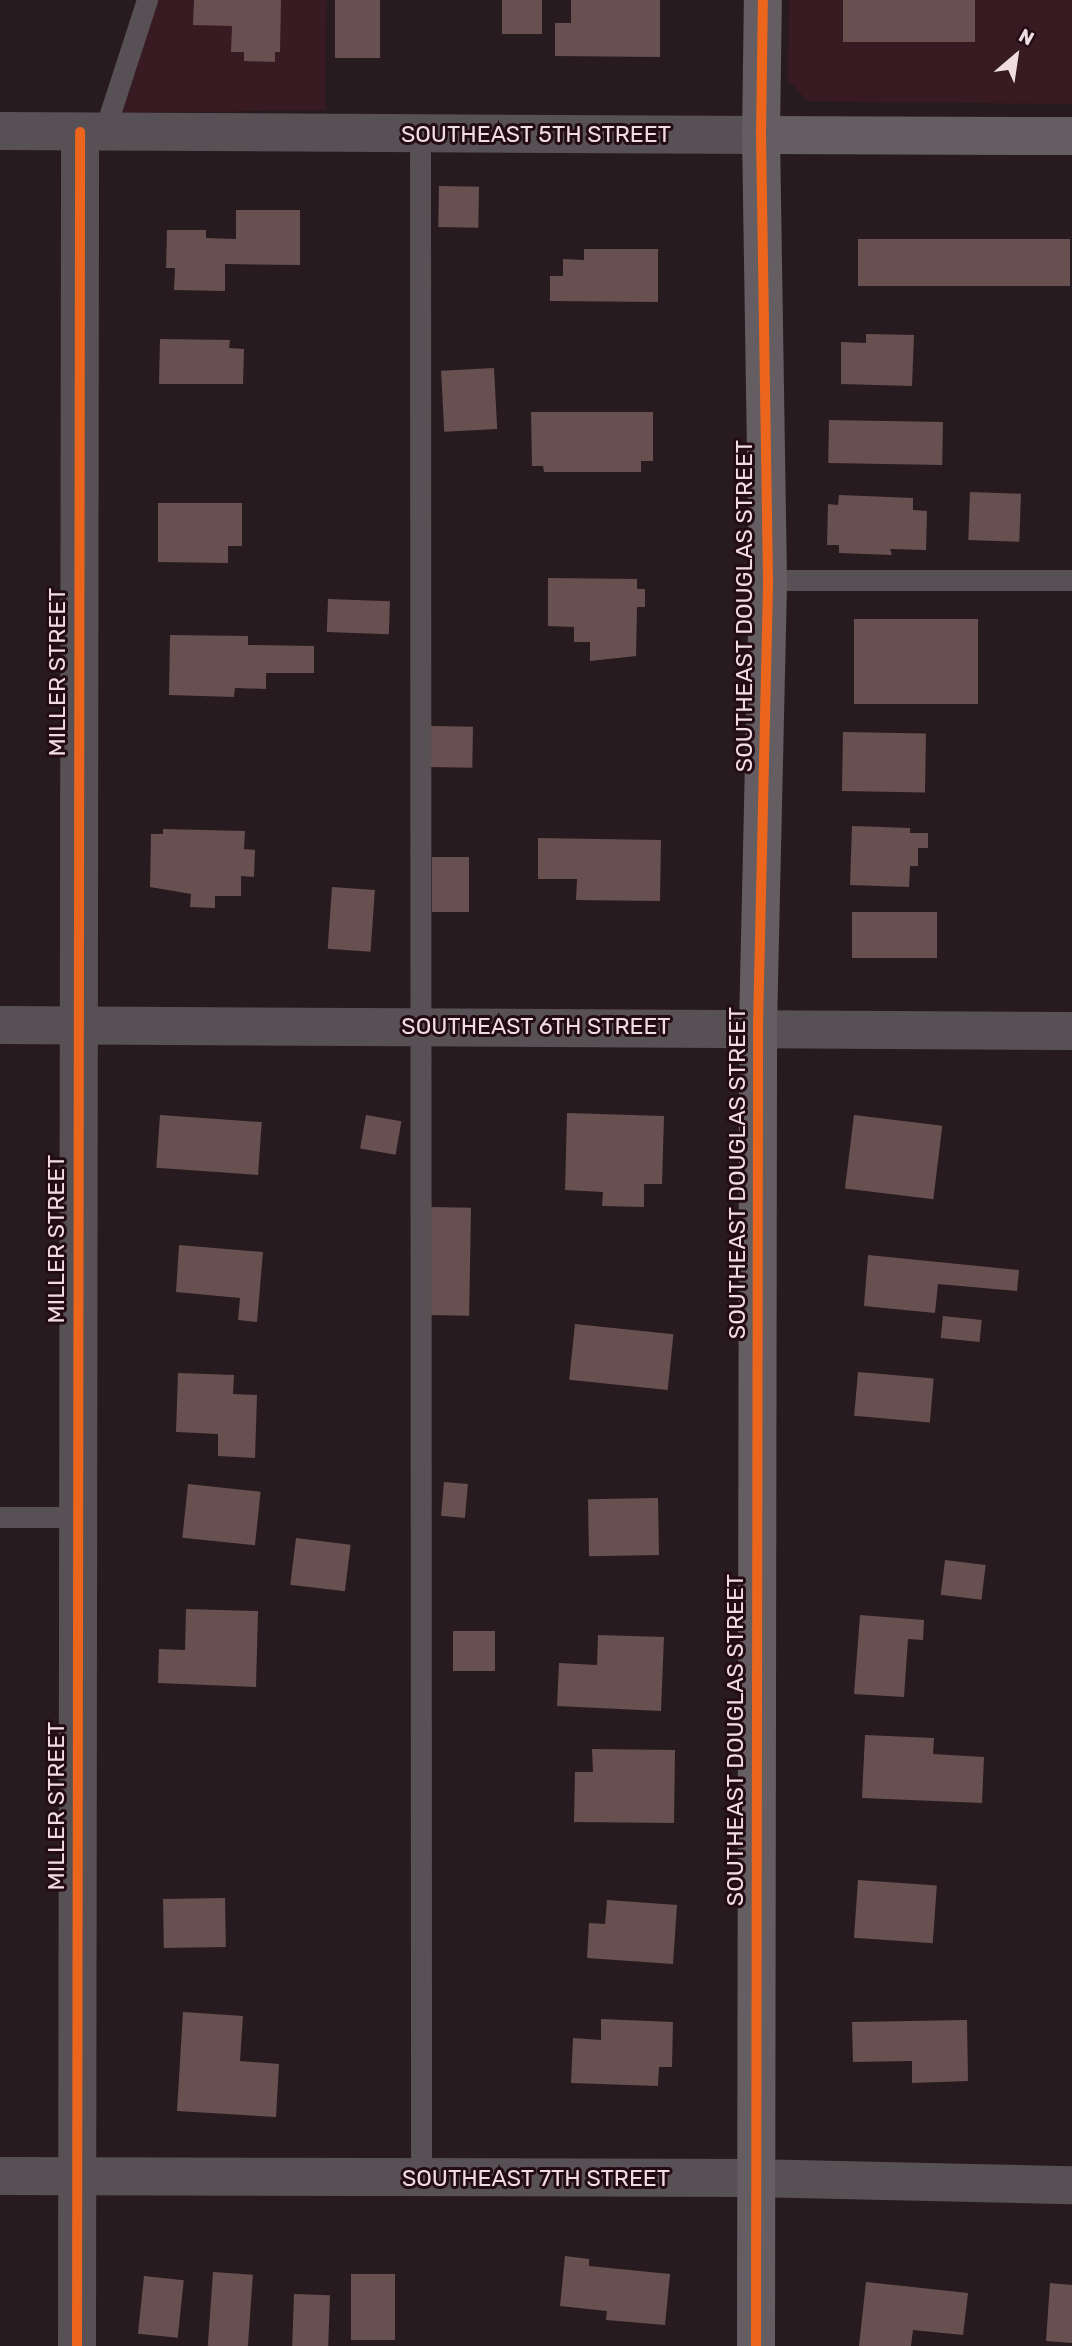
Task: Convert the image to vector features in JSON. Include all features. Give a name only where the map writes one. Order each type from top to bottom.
[{"type":"street","name":"SOUTHEAST DOUGLAS STREET","points":[[756,2346],[754,2178],[758,1026],[768,580],[761,135],[763,0]]},
{"type":"street","name":"MILLER STREET","points":[[77,2346],[76,1026],[92,130]]},
{"type":"street","name":"SOUTHEAST 5TH STREET","points":[[0,131],[1072,136]]},
{"type":"street","name":"SOUTHEAST 6TH STREET","points":[[0,1024],[758,1026],[1072,1031]]},
{"type":"street","name":"SOUTHEAST 7TH STREET","points":[[0,2176],[754,2178],[1072,2185]]},
{"type":"lane","points":[[92,130],[147,0]]},
{"type":"lane","points":[[420,135],[418,1025],[421,2179]]},
{"type":"lane","points":[[768,580],[1072,580]]},
{"type":"lane","points":[[0,1517],[77,1517]]},
{"type":"shaded area","points":[[157,0],[326,0],[325,110],[121,113]]},
{"type":"shaded area","points":[[789,0],[1072,0],[1072,104],[808,101],[788,80]]},
{"type":"building","points":[[194,0],[281,0],[280,52],[275,52],[275,62],[244,61],[244,52],[231,52],[232,26],[193,25]]},
{"type":"building","points":[[335,0],[380,0],[380,58],[335,58]]},
{"type":"building","points":[[502,0],[542,0],[542,34],[502,34]]},
{"type":"building","points":[[571,0],[660,0],[660,57],[555,56],[555,23],[571,23]]},
{"type":"building","points":[[843,0],[975,0],[975,42],[843,42]]},
{"type":"building","points":[[439,186],[479,187],[478,228],[438,227]]},
{"type":"building","points":[[236,210],[300,210],[300,265],[225,264],[225,291],[174,290],[175,268],[166,268],[167,230],[206,230],[206,238],[236,239]]},
{"type":"building","points":[[858,239],[1070,239],[1070,286],[858,286]]},
{"type":"building","points":[[584,249],[658,249],[658,302],[550,301],[550,276],[563,276],[563,259],[584,260]]},
{"type":"building","points":[[866,334],[914,335],[912,386],[841,384],[841,342],[866,343]]},
{"type":"building","points":[[160,339],[230,340],[229,348],[244,349],[243,384],[159,384]]},
{"type":"building","points":[[494,368],[497,429],[444,432],[441,371]]},
{"type":"building","points":[[531,412],[653,412],[653,461],[641,461],[641,472],[544,472],[543,466],[532,466]]},
{"type":"building","points":[[829,420],[943,422],[942,465],[828,463]]},
{"type":"building","points":[[970,492],[1021,494],[1019,542],[968,540]]},
{"type":"building","points":[[839,495],[913,498],[913,510],[927,511],[926,550],[890,549],[892,555],[839,553],[839,545],[827,545],[828,504],[838,505]]},
{"type":"building","points":[[158,503],[242,503],[242,546],[228,546],[228,563],[158,562]]},
{"type":"building","points":[[548,578],[637,579],[637,589],[645,589],[645,607],[637,607],[636,656],[590,661],[590,642],[574,642],[574,627],[548,626]]},
{"type":"building","points":[[328,599],[390,601],[389,634],[327,632]]},
{"type":"building","points":[[854,619],[978,619],[978,704],[854,704]]},
{"type":"building","points":[[170,635],[248,636],[248,645],[314,646],[314,673],[266,673],[266,689],[235,688],[234,697],[169,695]]},
{"type":"building","points":[[430,726],[473,727],[472,768],[429,767]]},
{"type":"building","points":[[843,732],[926,733],[925,792],[842,791]]},
{"type":"building","points":[[852,826],[910,828],[910,833],[928,833],[928,848],[918,848],[918,866],[910,866],[909,887],[850,885]]},
{"type":"building","points":[[163,829],[245,831],[244,849],[255,850],[254,877],[241,876],[241,896],[215,896],[215,908],[190,907],[191,894],[150,887],[151,834],[163,834]]},
{"type":"building","points":[[538,838],[661,840],[660,901],[576,900],[577,879],[538,879]]},
{"type":"building","points":[[432,857],[469,857],[469,912],[432,912]]},
{"type":"building","points":[[332,887],[375,890],[371,952],[328,949]]},
{"type":"building","points":[[852,912],[937,912],[937,958],[852,958]]},
{"type":"building","points":[[567,1113],[664,1116],[662,1184],[644,1184],[644,1207],[602,1206],[603,1192],[565,1190]]},
{"type":"building","points":[[160,1115],[262,1122],[258,1175],[156,1168]]},
{"type":"building","points":[[366,1115],[401,1121],[396,1155],[360,1148]]},
{"type":"building","points":[[854,1115],[942,1126],[933,1199],[845,1188]]},
{"type":"building","points":[[429,1207],[471,1208],[469,1316],[427,1315]]},
{"type":"building","points":[[179,1245],[263,1252],[257,1322],[238,1320],[240,1298],[176,1292]]},
{"type":"building","points":[[868,1255],[1019,1270],[1017,1291],[938,1284],[935,1313],[864,1306]]},
{"type":"building","points":[[943,1316],[982,1320],[979,1342],[941,1338]]},
{"type":"building","points":[[575,1324],[673,1334],[668,1390],[569,1380]]},
{"type":"building","points":[[858,1372],[934,1379],[930,1422],[854,1416]]},
{"type":"building","points":[[178,1373],[234,1375],[233,1394],[257,1395],[255,1458],[218,1456],[218,1434],[176,1432]]},
{"type":"building","points":[[444,1482],[468,1484],[465,1518],[441,1516]]},
{"type":"building","points":[[188,1484],[261,1492],[255,1545],[182,1538]]},
{"type":"building","points":[[658,1498],[659,1555],[589,1556],[588,1499]]},
{"type":"building","points":[[296,1538],[351,1545],[345,1591],[290,1585]]},
{"type":"building","points":[[945,1560],[986,1565],[981,1600],[941,1595]]},
{"type":"building","points":[[186,1609],[258,1611],[256,1687],[158,1683],[159,1649],[185,1650]]},
{"type":"building","points":[[860,1615],[924,1620],[923,1640],[908,1639],[904,1697],[854,1694]]},
{"type":"building","points":[[453,1631],[495,1631],[495,1671],[453,1671]]},
{"type":"building","points":[[598,1635],[664,1637],[661,1711],[557,1706],[559,1663],[597,1665]]},
{"type":"building","points":[[865,1735],[934,1738],[933,1754],[984,1757],[982,1803],[862,1798]]},
{"type":"building","points":[[592,1749],[675,1750],[674,1823],[574,1822],[575,1772],[593,1772]]},
{"type":"building","points":[[858,1880],[937,1886],[933,1943],[854,1938]]},
{"type":"building","points":[[225,1898],[226,1947],[164,1948],[163,1899]]},
{"type":"building","points":[[607,1900],[677,1905],[673,1964],[587,1958],[589,1923],[605,1924]]},
{"type":"building","points":[[183,2012],[243,2016],[240,2061],[279,2064],[276,2117],[177,2111]]},
{"type":"building","points":[[601,2019],[673,2022],[672,2067],[659,2067],[658,2086],[571,2083],[573,2038],[601,2040]]},
{"type":"building","points":[[967,2020],[968,2081],[912,2083],[912,2061],[853,2062],[852,2022]]},
{"type":"building","points":[[565,2256],[589,2259],[589,2266],[670,2274],[665,2325],[606,2320],[607,2311],[560,2306]]},
{"type":"building","points":[[213,2272],[253,2275],[248,2346],[208,2346]]},
{"type":"building","points":[[351,2274],[395,2274],[395,2340],[351,2340]]},
{"type":"building","points":[[144,2276],[184,2280],[178,2338],[138,2334]]},
{"type":"building","points":[[866,2282],[968,2293],[963,2335],[913,2330],[911,2346],[859,2346]]},
{"type":"building","points":[[1050,2283],[1072,2285],[1072,2343],[1046,2341]]},
{"type":"building","points":[[294,2294],[330,2295],[328,2346],[292,2346]]},
{"type":"cycle path","points":[[756,2346],[758,1026],[768,580],[761,135],[763,0]]},
{"type":"cycle path","points":[[77,2346],[80,132]]}]
